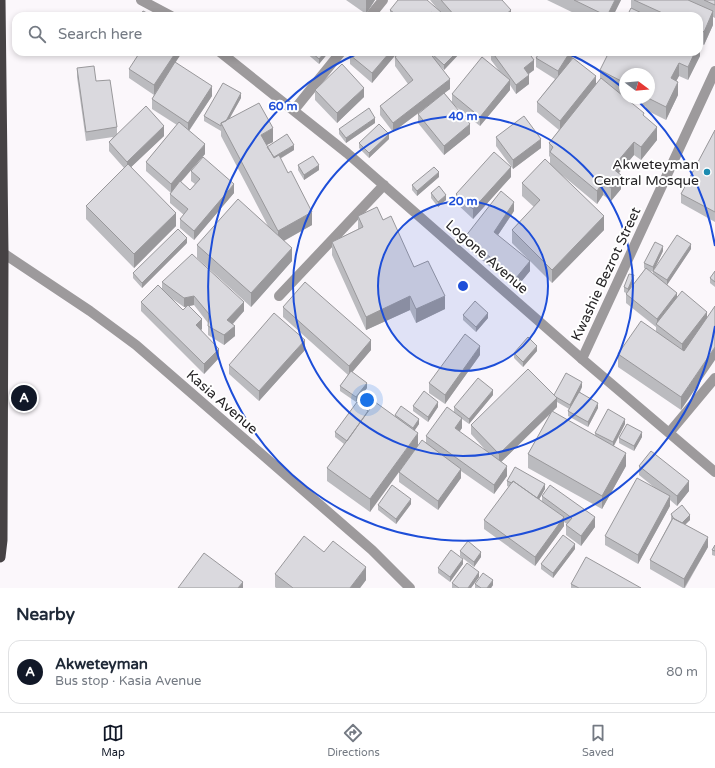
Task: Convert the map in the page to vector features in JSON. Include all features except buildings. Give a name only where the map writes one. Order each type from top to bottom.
[{"type":"highway","points":[[0,0],[3,253],[2,540],[0,557]]},
{"type":"street","points":[[142,0],[164,12]]},
{"type":"street","points":[[373,12],[383,0]]},
{"type":"street","name":"Logone Avenue","points":[[225,56],[348,153],[582,359],[715,472]]},
{"type":"street","points":[[294,110],[338,56]]},
{"type":"street","name":"Kwashie Bezrot Street","points":[[582,359],[715,71]]},
{"type":"street","points":[[279,296],[384,185]]},
{"type":"street","name":"Kasia Avenue","points":[[3,253],[90,311],[136,345],[372,550],[410,588]]},
{"type":"street","points":[[669,433],[715,378]]},
{"type":"place","name":"Akweteyman Central Mosque","points":[[707,172]]},
{"type":"place","name":"Akweteyman","points":[[24,398]]}]
